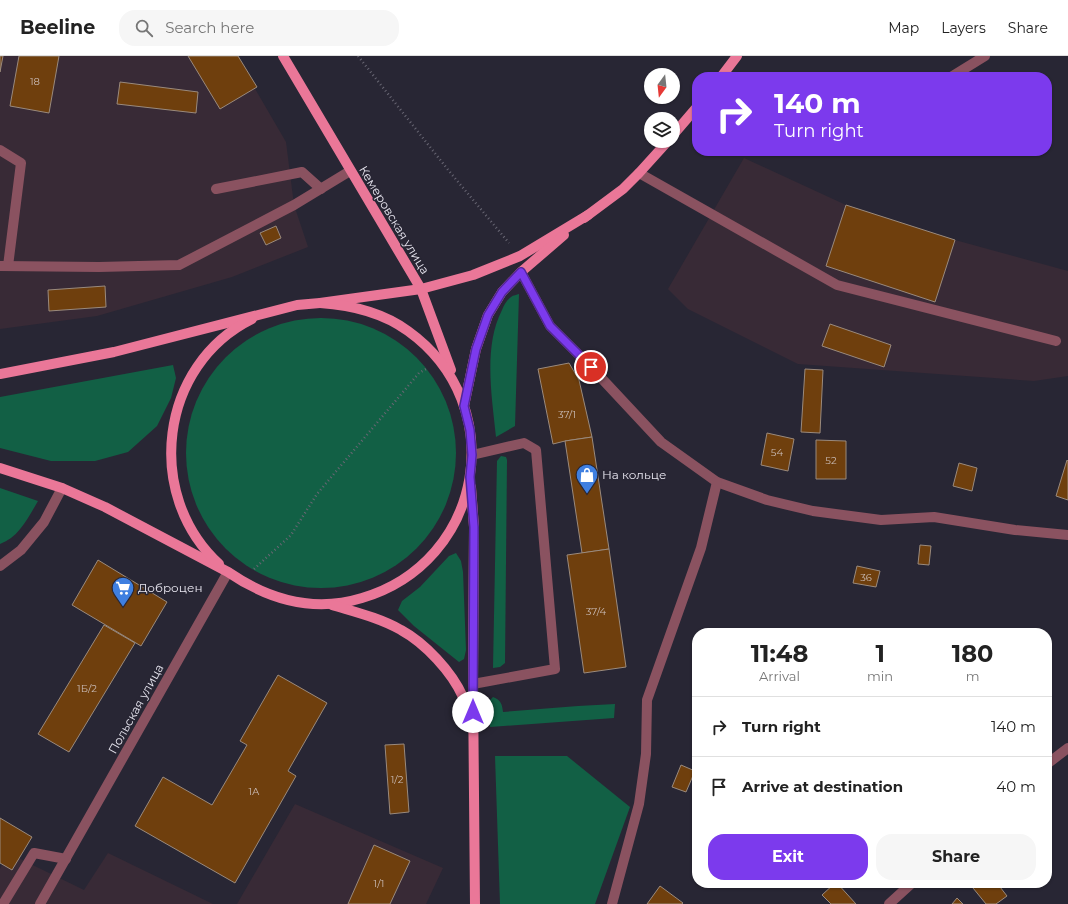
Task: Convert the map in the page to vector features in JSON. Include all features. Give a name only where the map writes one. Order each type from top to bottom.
[{"type":"main road","name":"Кемеровская улица","points":[[283,56],[350,172],[421,290],[464,406]]},
{"type":"main road","points":[[724,72],[737,56]]},
{"type":"main road","points":[[680,128],[692,117]]},
{"type":"main road","points":[[464,406],[476,349],[488,315],[502,292],[521,272],[588,215],[623,189],[640,173],[662,148]]},
{"type":"main road","points":[[1,374],[114,352],[296,305],[421,290],[474,276],[520,256],[588,215]]},
{"type":"main road","points":[[0,468],[62,488],[105,507],[228,572],[246,584],[266,594],[308,604],[330,604],[353,601],[395,585],[419,568],[445,540],[465,499],[470,477],[472,455],[470,430],[464,406],[454,383],[441,362],[408,330],[388,319],[366,310],[343,304],[320,303]]},
{"type":"main road","points":[[228,572],[212,558],[196,538],[184,516],[175,492],[171,467],[170,442],[175,417],[183,393],[195,371],[210,351],[229,334],[250,320],[274,310]]},
{"type":"main road","points":[[470,477],[474,527],[473,684],[475,904]]},
{"type":"main road","points":[[330,604],[382,621],[402,630],[422,644],[451,676],[463,696],[474,726]]},
{"type":"street","points":[[959,72],[985,56]]},
{"type":"street","points":[[0,150],[21,163],[4,266],[99,267],[179,265],[294,205],[350,172]]},
{"type":"street","points":[[216,189],[302,172],[321,189]]},
{"type":"street","points":[[640,173],[837,285],[1056,341]]},
{"type":"street","points":[[521,272],[550,326],[591,367],[661,442],[717,482],[767,500],[813,511],[881,520],[934,518],[1068,536]]},
{"type":"street","points":[[472,455],[524,443],[536,450],[555,669],[473,684]]},
{"type":"street","points":[[612,904],[639,804],[646,754],[647,700],[701,548],[717,482]]},
{"type":"street","points":[[0,566],[21,550],[44,522],[62,488]]},
{"type":"street","name":"Польская улица","points":[[40,904],[228,572]]},
{"type":"street","points":[[1052,760],[1068,748]]},
{"type":"street","points":[[3,904],[34,852],[66,859]]},
{"type":"street","points":[[889,904],[907,888]]},
{"type":"path","points":[[358,56],[449,171],[520,256]]},
{"type":"path","points":[[228,572],[248,574],[291,535],[316,494],[419,372],[441,362]]},
{"type":"shaded area","points":[[0,56],[236,56],[286,142],[294,205],[308,247],[232,277],[97,316],[0,329]]},
{"type":"shaded area","points":[[744,158],[846,205],[955,240],[1068,271],[1068,376],[1034,381],[798,364],[688,309],[668,289]]},
{"type":"shaded area","points":[[295,804],[443,868],[426,904],[237,904]]},
{"type":"shaded area","points":[[8,853],[84,890],[108,853],[213,904],[0,904],[0,869]]},
{"type":"green space","points":[[519,294],[515,426],[496,437],[490,372],[492,340],[496,324],[505,304],[512,296]]},
{"type":"green space","points":[[308,318],[334,318],[360,323],[373,328],[396,340],[417,357],[434,378],[446,401],[454,427],[456,453],[454,479],[446,505],[434,528],[417,549],[396,566],[360,583],[334,588],[308,588],[282,583],[257,572],[235,558],[216,539],[202,517],[191,492],[186,466],[186,440],[191,414],[202,389],[216,367],[235,348],[257,334],[282,323]]},
{"type":"green space","points":[[173,365],[176,378],[171,398],[157,426],[128,452],[95,461],[51,461],[0,448],[0,397]]},
{"type":"green space","points":[[501,456],[506,457],[507,460],[505,663],[500,667],[493,668],[497,461]]},
{"type":"green space","points":[[0,488],[38,501],[18,532],[7,541],[0,544]]},
{"type":"green space","points":[[456,553],[461,561],[463,572],[466,650],[464,659],[459,662],[414,626],[398,610],[402,601],[420,587],[449,556]]},
{"type":"green space","points":[[493,697],[498,699],[501,703],[503,712],[615,704],[614,718],[490,727],[490,700]]},
{"type":"green space","points":[[495,756],[567,756],[630,807],[595,904],[500,904]]},
{"type":"building","points":[[0,56],[3,56],[0,72]]},
{"type":"building","points":[[19,56],[59,56],[49,113],[10,106]]},
{"type":"building","points":[[188,56],[238,56],[257,87],[220,109]]},
{"type":"building","points":[[120,82],[198,92],[196,113],[117,104]]},
{"type":"building","points":[[846,205],[955,240],[935,302],[826,266]]},
{"type":"building","points":[[276,226],[281,238],[266,245],[260,233]]},
{"type":"building","points":[[105,286],[106,307],[49,311],[48,290]]},
{"type":"building","points":[[830,324],[891,345],[884,367],[822,346]]},
{"type":"building","points":[[569,363],[579,380],[592,437],[553,444],[538,369]]},
{"type":"building","points":[[805,369],[823,370],[820,433],[801,432]]},
{"type":"building","points":[[767,433],[794,439],[788,471],[761,465]]},
{"type":"building","name":"На кольце","points":[[592,437],[609,549],[582,553],[565,441]]},
{"type":"building","points":[[816,440],[846,441],[846,479],[816,479]]},
{"type":"building","points":[[1067,460],[1068,461],[1068,500],[1056,496]]},
{"type":"building","points":[[959,463],[977,468],[972,491],[953,486]]},
{"type":"building","points":[[920,545],[931,546],[929,565],[918,564]]},
{"type":"building","points":[[609,549],[626,667],[584,673],[567,555]]},
{"type":"building","points":[[98,560],[167,602],[141,646],[72,605]]},
{"type":"building","points":[[857,566],[880,571],[876,587],[853,583]]},
{"type":"building","points":[[104,625],[135,643],[69,752],[38,734]]},
{"type":"building","points":[[278,675],[327,703],[288,771],[296,776],[235,883],[135,826],[163,777],[212,805],[247,745],[240,741]]},
{"type":"building","points":[[404,744],[409,812],[390,814],[385,745]]},
{"type":"building","points":[[681,765],[692,770],[692,778],[686,792],[672,787]]},
{"type":"building","points":[[0,818],[32,837],[12,870],[0,863]]},
{"type":"building","points":[[374,845],[410,861],[390,904],[348,904]]},
{"type":"building","points":[[660,886],[683,903],[647,904]]},
{"type":"building","points":[[830,888],[842,888],[856,904],[831,904],[822,895]]},
{"type":"building","points":[[973,888],[1001,888],[1007,896],[996,904],[986,904]]},
{"type":"building","points":[[957,898],[963,904],[952,904]]},
{"type":"place","name":"На кольце","points":[[587,494]]},
{"type":"place","name":"Доброцен","points":[[123,608]]},
{"type":"route","points":[[473,712],[474,527],[470,477],[472,455],[470,430],[464,406],[476,349],[488,315],[502,292],[521,272],[550,326],[591,367]]}]
